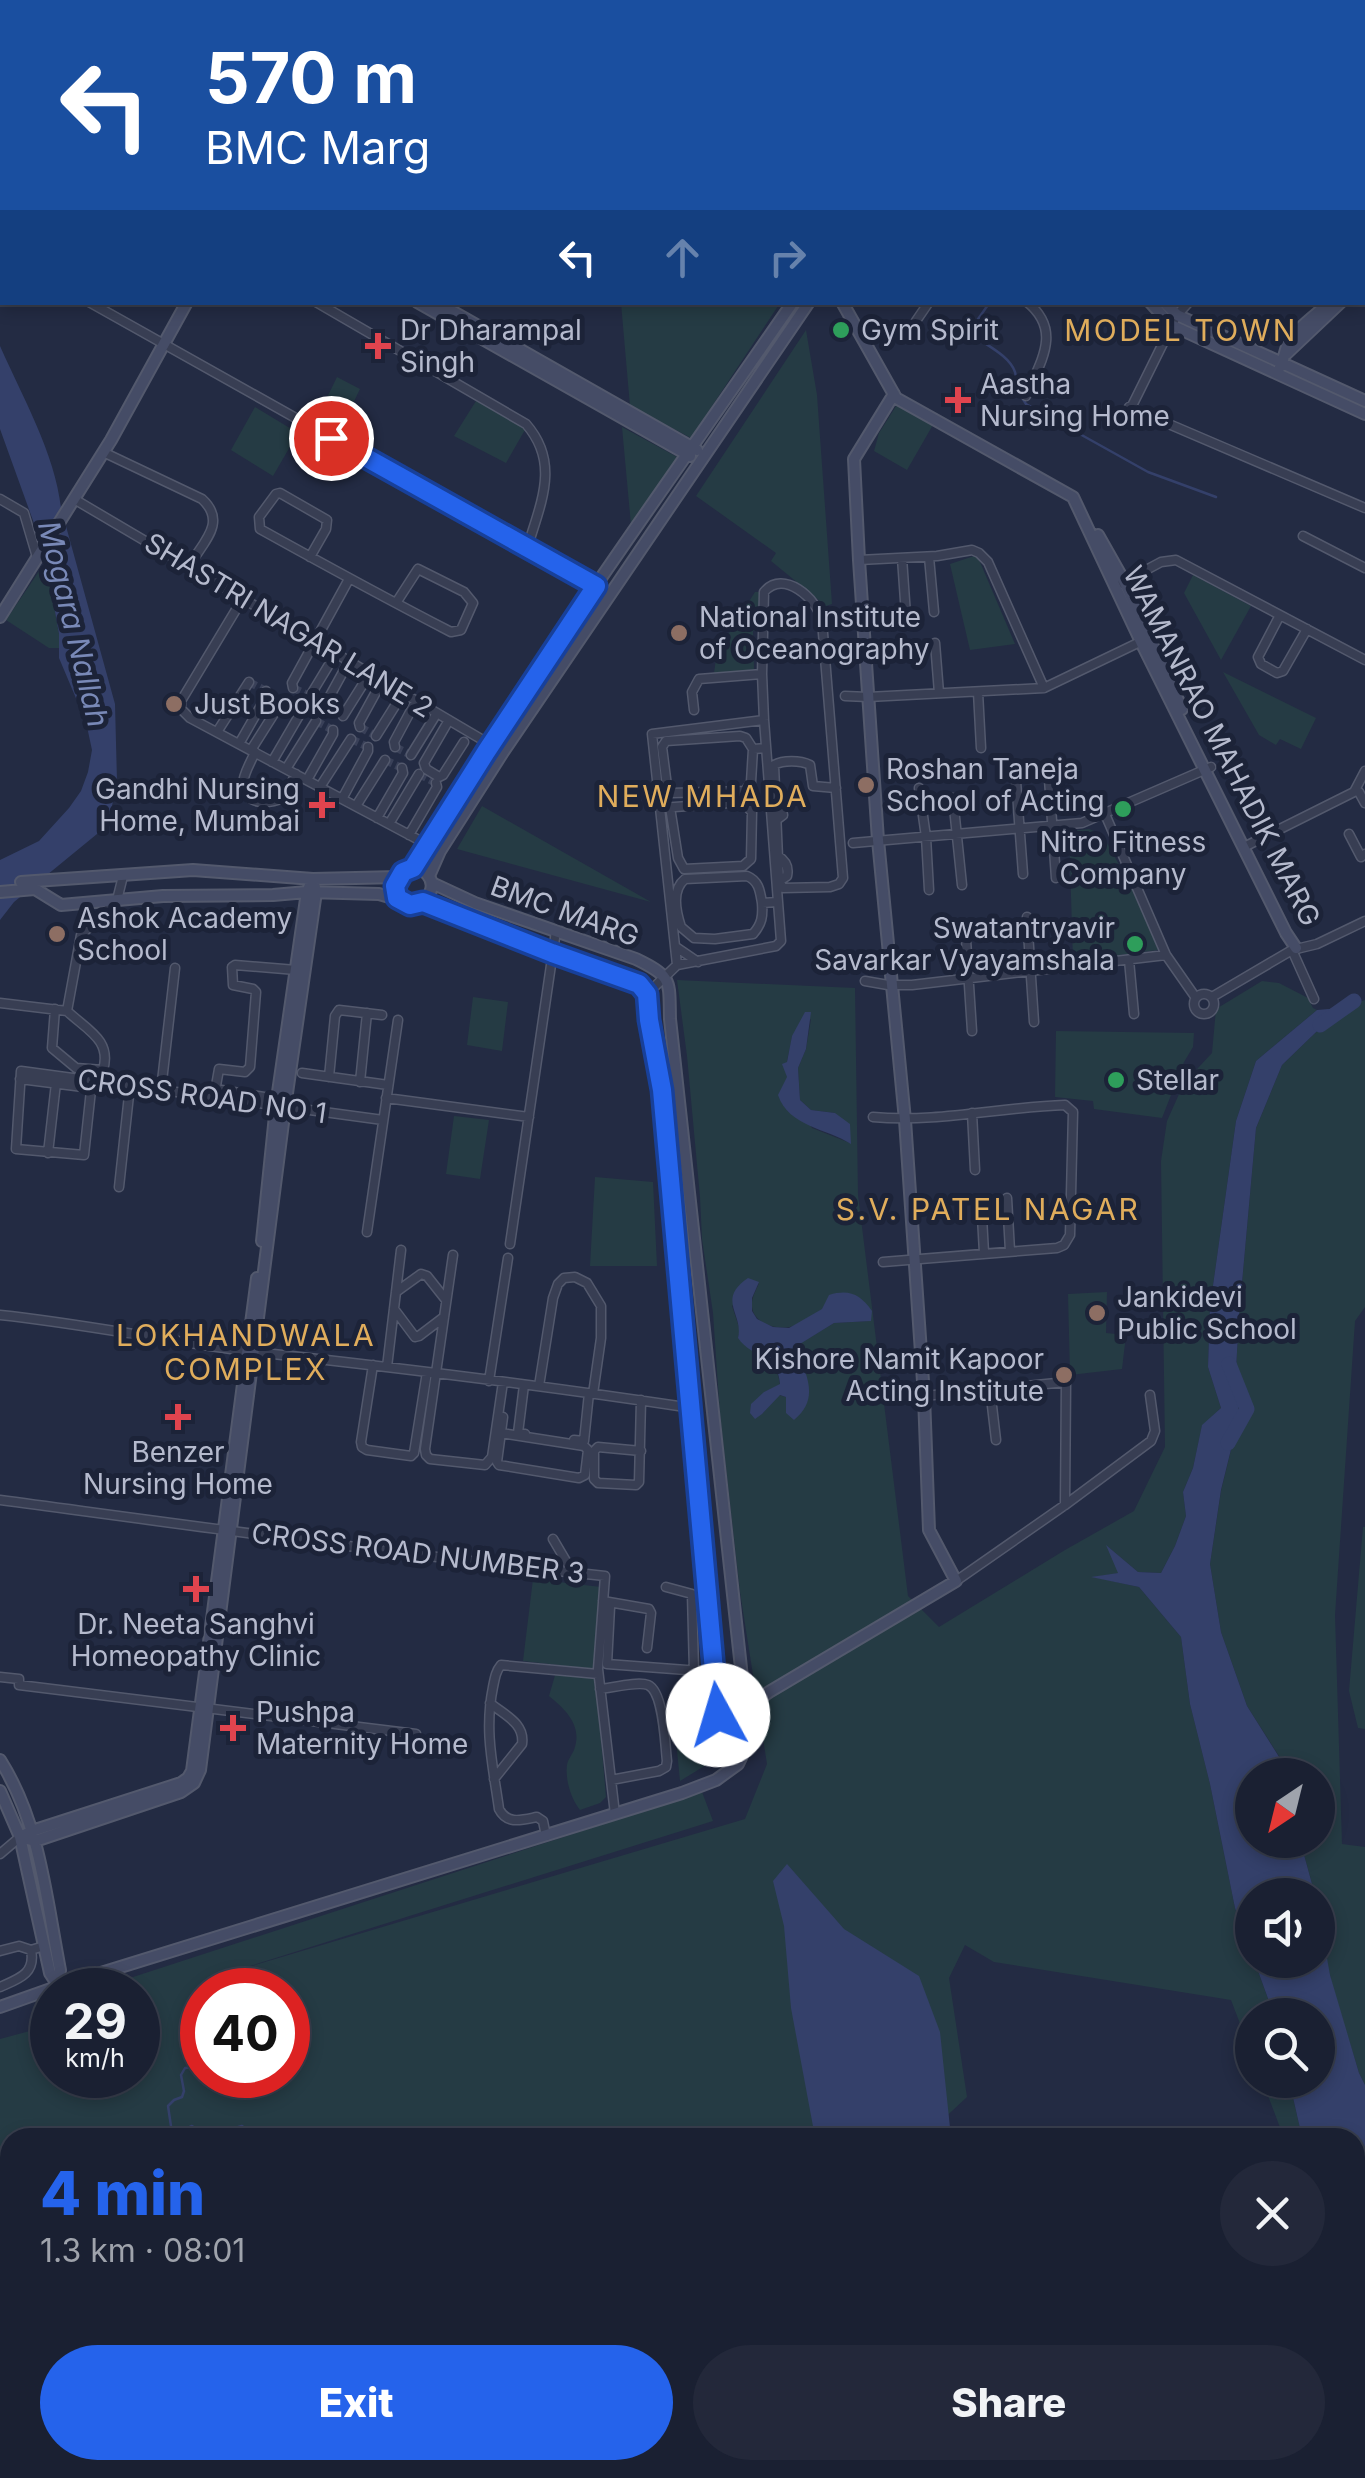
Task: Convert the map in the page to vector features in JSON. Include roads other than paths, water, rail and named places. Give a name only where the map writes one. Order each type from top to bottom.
[{"type":"street","points":[[94,305],[609,594]]},
{"type":"street","points":[[0,617],[103,452],[185,305]]},
{"type":"street","points":[[321,305],[526,424],[539,438],[546,463],[546,486],[527,550]]},
{"type":"street","points":[[422,305],[690,451]]},
{"type":"street","points":[[441,305],[702,458]]},
{"type":"street","points":[[397,898],[398,876],[413,868],[596,586],[791,305]]},
{"type":"street","points":[[29,885],[61,905],[163,896],[312,892],[379,894],[410,905],[423,902],[431,893],[430,880],[440,851],[503,752],[702,458],[811,305]]},
{"type":"street","points":[[844,305],[894,394],[854,459],[859,560],[878,840],[905,1120],[929,1530],[956,1581]]},
{"type":"street","points":[[916,321],[927,305]]},
{"type":"street","points":[[1026,396],[1048,336],[1030,305]]},
{"type":"street","points":[[1154,305],[1174,320],[1365,400]]},
{"type":"street","points":[[1166,305],[1174,320]]},
{"type":"street","points":[[1126,418],[1174,320],[1186,305]]},
{"type":"street","points":[[1282,364],[1293,336],[1327,305]]},
{"type":"street","points":[[1282,364],[1338,305]]},
{"type":"street","points":[[1282,364],[1365,414]]},
{"type":"street","name":"WAMANRAO MAHADIK MARG","points":[[894,394],[1075,491],[1292,932],[1294,949]]},
{"type":"street","points":[[1130,407],[1365,508]]},
{"type":"street","points":[[103,452],[202,499],[211,507],[216,516],[214,525],[190,566]]},
{"type":"street","points":[[310,557],[327,520],[276,494],[260,517],[260,529],[310,557],[350,579],[396,603],[452,632],[457,633],[464,626],[473,604],[464,592],[418,569],[396,603]]},
{"type":"street","points":[[0,499],[24,513],[39,554]]},
{"type":"street","name":"SHASTRI NAGAR LANE 2","points":[[71,504],[190,566],[503,752]]},
{"type":"street","points":[[1303,536],[1365,568]]},
{"type":"street","points":[[859,560],[929,557],[972,550],[984,557],[1044,688]]},
{"type":"street","points":[[929,557],[934,612]]},
{"type":"street","points":[[902,558],[906,615]]},
{"type":"street","points":[[1120,583],[1161,562],[1176,560],[1365,660]]},
{"type":"street","points":[[293,688],[350,579]]},
{"type":"street","points":[[118,1968],[682,1794],[716,1780],[738,1764],[721,1736],[718,1715],[662,1090],[647,994],[678,965],[779,945],[781,941],[762,674],[764,592],[772,584],[793,586],[820,612],[836,788],[842,882],[830,888],[788,890],[780,886],[772,768],[782,762],[808,764],[813,786],[836,788]]},
{"type":"street","points":[[242,598],[181,701],[180,709],[190,718],[440,851]]},
{"type":"street","points":[[1280,615],[1258,657],[1261,664],[1277,673],[1282,672],[1307,630]]},
{"type":"street","points":[[845,696],[1044,688],[1145,640]]},
{"type":"street","points":[[935,643],[939,693]]},
{"type":"street","points":[[310,696],[336,653]]},
{"type":"street","points":[[326,708],[349,661]]},
{"type":"street","points":[[343,716],[370,673]]},
{"type":"street","points":[[694,710],[692,692],[699,680],[762,674]]},
{"type":"street","points":[[360,727],[382,680]]},
{"type":"street","points":[[218,732],[250,682]]},
{"type":"street","points":[[239,744],[266,691]]},
{"type":"street","points":[[978,692],[981,748]]},
{"type":"street","points":[[376,736],[403,693]]},
{"type":"street","points":[[282,701],[253,751],[244,791],[256,802],[265,804],[283,798],[296,774]]},
{"type":"street","points":[[394,747],[416,701]]},
{"type":"street","points":[[272,762],[299,710]]},
{"type":"street","points":[[411,755],[437,713]]},
{"type":"street","points":[[449,720],[424,763],[426,769],[444,775],[464,742]]},
{"type":"street","points":[[666,808],[746,804],[752,812],[751,860],[742,866],[684,868],[666,808],[652,734],[764,720]]},
{"type":"street","points":[[286,769],[316,721]]},
{"type":"street","points":[[307,780],[334,734],[332,730]]},
{"type":"street","points":[[740,736],[753,749],[751,782],[745,791],[672,793],[667,786],[662,746],[666,741],[740,736]]},
{"type":"street","points":[[320,787],[351,738]]},
{"type":"street","points":[[342,799],[368,747]]},
{"type":"street","points":[[753,749],[766,748]]},
{"type":"street","points":[[356,806],[385,760]]},
{"type":"street","points":[[377,818],[402,768]]},
{"type":"street","points":[[854,843],[959,835],[998,826],[1053,828],[1082,823],[1208,768]]},
{"type":"street","points":[[1246,845],[1355,790],[1365,771]]},
{"type":"street","points":[[388,824],[420,774]]},
{"type":"street","points":[[1049,778],[1056,878]]},
{"type":"street","points":[[1016,781],[1023,874]]},
{"type":"street","points":[[409,835],[436,783]]},
{"type":"street","points":[[919,788],[928,890]]},
{"type":"street","points":[[1355,790],[1365,803]]},
{"type":"street","points":[[954,798],[962,886]]},
{"type":"street","points":[[666,808],[678,965]]},
{"type":"street","points":[[1105,814],[1166,955],[1196,998]]},
{"type":"street","points":[[974,822],[975,833]]},
{"type":"street","points":[[1349,834],[1360,856],[1365,854]]},
{"type":"street","points":[[413,868],[425,872],[430,880]]},
{"type":"street","points":[[0,888],[193,870],[313,879],[398,876]]},
{"type":"street","points":[[67,1011],[81,935],[117,900],[123,876]]},
{"type":"street","points":[[747,876],[759,886],[762,903],[760,926],[753,934],[694,938],[681,928],[676,889],[685,879],[747,876]]},
{"type":"street","points":[[0,1854],[20,1838],[185,1780],[193,1766],[205,1708],[263,1230],[313,879]]},
{"type":"street","name":"BMC MARG","points":[[430,880],[475,903],[636,959],[660,971],[669,985],[749,1741],[738,1764]]},
{"type":"street","name":"BMC MARG","points":[[423,902],[639,984],[647,994]]},
{"type":"street","points":[[762,903],[777,902]]},
{"type":"street","points":[[1028,918],[1034,1022]]},
{"type":"street","points":[[1212,997],[1294,949],[1317,944],[1365,921]]},
{"type":"street","points":[[965,924],[972,1031]]},
{"type":"street","points":[[510,1244],[556,931]]},
{"type":"street","points":[[280,1107],[296,970],[306,932]]},
{"type":"street","points":[[676,948],[698,962]]},
{"type":"street","points":[[1294,949],[1314,999]]},
{"type":"street","points":[[865,981],[945,985],[968,978],[1166,955]]},
{"type":"street","points":[[1128,960],[1134,1014]]},
{"type":"street","points":[[264,1098],[215,1093],[219,1069],[245,1072],[250,1068],[256,992],[233,986],[232,967],[296,970]]},
{"type":"street","points":[[161,1090],[175,968]]},
{"type":"street","points":[[1196,998],[1205,994],[1212,997]]},
{"type":"street","points":[[1196,998],[1195,1010],[1206,1015],[1214,1006],[1212,997]]},
{"type":"street","points":[[0,1003],[67,1011],[104,1045],[104,1070],[76,1068],[52,1048],[55,1010]]},
{"type":"street","points":[[328,1077],[337,1013],[341,1009],[382,1016]]},
{"type":"street","points":[[360,1082],[368,1013]]},
{"type":"street","points":[[649,1020],[670,1019]]},
{"type":"street","points":[[367,1232],[398,1020]]},
{"type":"street","points":[[302,1073],[388,1086]]},
{"type":"street","points":[[20,1075],[56,1083],[92,1084],[84,1155],[20,1150],[15,1145],[20,1075]]},
{"type":"street","name":"CROSS ROAD NO 1","points":[[20,1075],[215,1093],[280,1107],[383,1120]]},
{"type":"street","points":[[48,1153],[56,1083]]},
{"type":"street","points":[[119,1187],[130,1086]]},
{"type":"street","points":[[386,1098],[528,1116]]},
{"type":"street","points":[[873,1118],[905,1120],[925,1113],[1065,1105],[1073,1112],[1068,1240],[1057,1248],[883,1262]]},
{"type":"street","points":[[972,1113],[976,1170]]},
{"type":"street","points":[[1007,1198],[1010,1251]]},
{"type":"street","points":[[981,1199],[984,1253]]},
{"type":"street","points":[[386,1366],[401,1250]]},
{"type":"street","points":[[372,1365],[361,1442],[366,1450],[411,1456],[444,1317],[453,1254]]},
{"type":"street","points":[[489,1380],[508,1258]]},
{"type":"street","points":[[396,1292],[421,1274],[446,1300]]},
{"type":"street","points":[[522,1385],[518,1433],[584,1441],[601,1338],[600,1306],[587,1283],[575,1278],[564,1278],[553,1298],[540,1386]]},
{"type":"street","points":[[394,1309],[415,1337],[444,1317]]},
{"type":"street","points":[[0,1314],[692,1408]]},
{"type":"street","points":[[432,1373],[425,1449],[430,1458],[485,1465],[490,1462],[506,1383]]},
{"type":"street","points":[[891,1397],[1066,1382],[1065,1505]]},
{"type":"street","points":[[501,1434],[584,1446],[588,1450],[585,1474],[579,1478],[502,1467],[498,1462],[506,1383]]},
{"type":"street","points":[[516,1436],[522,1385]]},
{"type":"street","points":[[990,1389],[996,1440]]},
{"type":"street","points":[[718,1715],[745,1709],[956,1581],[1152,1441],[1155,1431],[1150,1395]]},
{"type":"street","points":[[640,1400],[640,1451],[639,1482],[636,1486],[598,1483],[594,1479],[594,1450],[598,1447],[640,1451]]},
{"type":"street","name":"CROSS ROAD NUMBER 3","points":[[0,1500],[606,1576],[606,1616],[598,1674],[614,1814]]},
{"type":"street","points":[[552,1540],[573,1572]]},
{"type":"street","points":[[666,1587],[692,1594],[694,1672]]},
{"type":"street","points":[[647,1648],[649,1609],[606,1616],[607,1664],[714,1672]]},
{"type":"street","points":[[546,1836],[541,1819],[511,1821],[502,1815],[488,1742],[496,1669],[501,1664],[598,1674]]},
{"type":"street","points":[[0,1677],[19,1679],[18,1684],[38,1682],[416,1734]]},
{"type":"street","points":[[600,1689],[639,1684],[653,1689],[659,1700],[667,1761],[659,1771],[610,1780]]},
{"type":"street","points":[[490,1703],[520,1727],[523,1738],[494,1779]]},
{"type":"street","points":[[0,1760],[22,1801],[34,1836],[60,1968]]},
{"type":"street","points":[[0,1791],[20,1838],[49,1968]]},
{"type":"street","points":[[0,1951],[44,1946]]},
{"type":"street","points":[[0,1987],[25,1975],[32,1966],[31,1950]]},
{"type":"street","points":[[0,2005],[30,1996]]},
{"type":"water","name":"Mogara Nallah","points":[[0,346],[36,425],[58,487],[115,704],[117,781],[112,806],[97,834],[14,902],[0,920],[0,860],[39,841],[69,808],[81,791],[92,750],[86,722],[59,658],[59,634],[44,551],[0,429]]},
{"type":"water","points":[[1341,1008],[1282,1065],[1256,1128],[1239,1316],[1239,1417],[1221,1490],[1210,1564],[1221,1632],[1247,1706],[1280,1758],[1235,1758],[1235,1858],[1305,1858],[1310,1878],[1235,1878],[1235,1908],[1190,1704],[1181,1637],[1139,1587],[1091,1577],[1118,1573],[1106,1545],[1138,1572],[1161,1573],[1175,1546],[1186,1516],[1183,1492],[1193,1468],[1202,1425],[1221,1408],[1208,1367],[1210,1307],[1236,1121],[1256,1061],[1317,1010]]},
{"type":"water","points":[[805,1012],[811,1012],[806,1049],[798,1068],[800,1100],[811,1110],[835,1113],[850,1124],[851,1144],[799,1120],[783,1106],[778,1095],[787,1077],[782,1064],[787,1062],[792,1036]]},
{"type":"water","points":[[748,1278],[759,1282],[752,1298],[752,1311],[757,1319],[773,1327],[789,1328],[822,1309],[829,1295],[836,1293],[854,1294],[872,1311],[871,1321],[834,1323],[787,1352],[788,1363],[805,1371],[809,1385],[807,1404],[794,1420],[786,1413],[786,1397],[780,1395],[755,1419],[750,1413],[751,1404],[780,1384],[770,1361],[738,1338],[732,1300]]},
{"type":"water","points":[[787,1864],[844,1929],[919,1976],[940,2032],[950,2128],[813,2128],[791,2008],[784,1926],[773,1881]]},
{"type":"water","points":[[1261,1978],[1331,1978],[1365,2085],[1365,2128],[1300,2128],[1293,2098],[1335,2098],[1335,1998],[1268,1998]]},
{"type":"waterway","points":[[988,305],[976,322],[977,338],[1009,362],[1026,404],[1148,472],[1216,497]]},
{"type":"waterway","points":[[1320,1025],[1354,1001]]},
{"type":"waterway","points":[[1228,1443],[1247,1409],[1229,1364]]},
{"type":"waterway","points":[[171,2128],[168,2106],[180,2098]]},
{"type":"waterway","points":[[188,2128],[195,2128]]},
{"type":"waterway","points":[[235,2128],[244,2128]]},
{"type":"tunnel","points":[[249,682],[266,691]]},
{"type":"tunnel","points":[[293,688],[310,696]]},
{"type":"tunnel","points":[[282,701],[299,710]]},
{"type":"tunnel","points":[[326,708],[343,716]]},
{"type":"tunnel","points":[[316,721],[333,730]]},
{"type":"tunnel","points":[[360,727],[376,736]]},
{"type":"tunnel","points":[[351,739],[368,747]]},
{"type":"tunnel","points":[[395,747],[411,755]]},
{"type":"tunnel","points":[[385,760],[402,768]]},
{"type":"tunnel","points":[[419,774],[436,783]]},
{"type":"place","name":"Gym Spirit","points":[[841,330]]},
{"type":"place","name":"Dr Dharampal Singh","points":[[378,346]]},
{"type":"place","name":"Aastha Nursing Home","points":[[958,400]]},
{"type":"place","name":"National Institute of Oceanography","points":[[679,633]]},
{"type":"place","name":"Just Books","points":[[174,704]]},
{"type":"place","name":"Roshan Taneja School of Acting","points":[[866,785]]},
{"type":"place","name":"Gandhi Nursing Home, Mumbai","points":[[322,805]]},
{"type":"place","name":"Nitro Fitness Company","points":[[1123,809]]},
{"type":"place","name":"Ashok Academy School","points":[[57,934]]},
{"type":"place","name":"Swatantryavir Savarkar Vyayamshala","points":[[1135,944]]},
{"type":"place","name":"Stellar","points":[[1116,1080]]},
{"type":"place","name":"Jankidevi Public School","points":[[1097,1313]]},
{"type":"place","name":"Kishore Namit Kapoor Acting Institute","points":[[1064,1375]]},
{"type":"place","name":"Benzer Nursing Home","points":[[178,1417]]},
{"type":"place","name":"Dr. Neeta Sanghvi Homeopathy Clinic","points":[[196,1589]]},
{"type":"place","name":"Pushpa Maternity Home","points":[[233,1728]]},
{"type":"district","name":"MODEL TOWN","points":[[1181,331]]},
{"type":"district","name":"NEW MHADA","points":[[703,797]]},
{"type":"district","name":"S.V. PATEL NAGAR","points":[[988,1210]]},
{"type":"district","name":"LOKHANDWALA COMPLEX","points":[[246,1353]]}]
